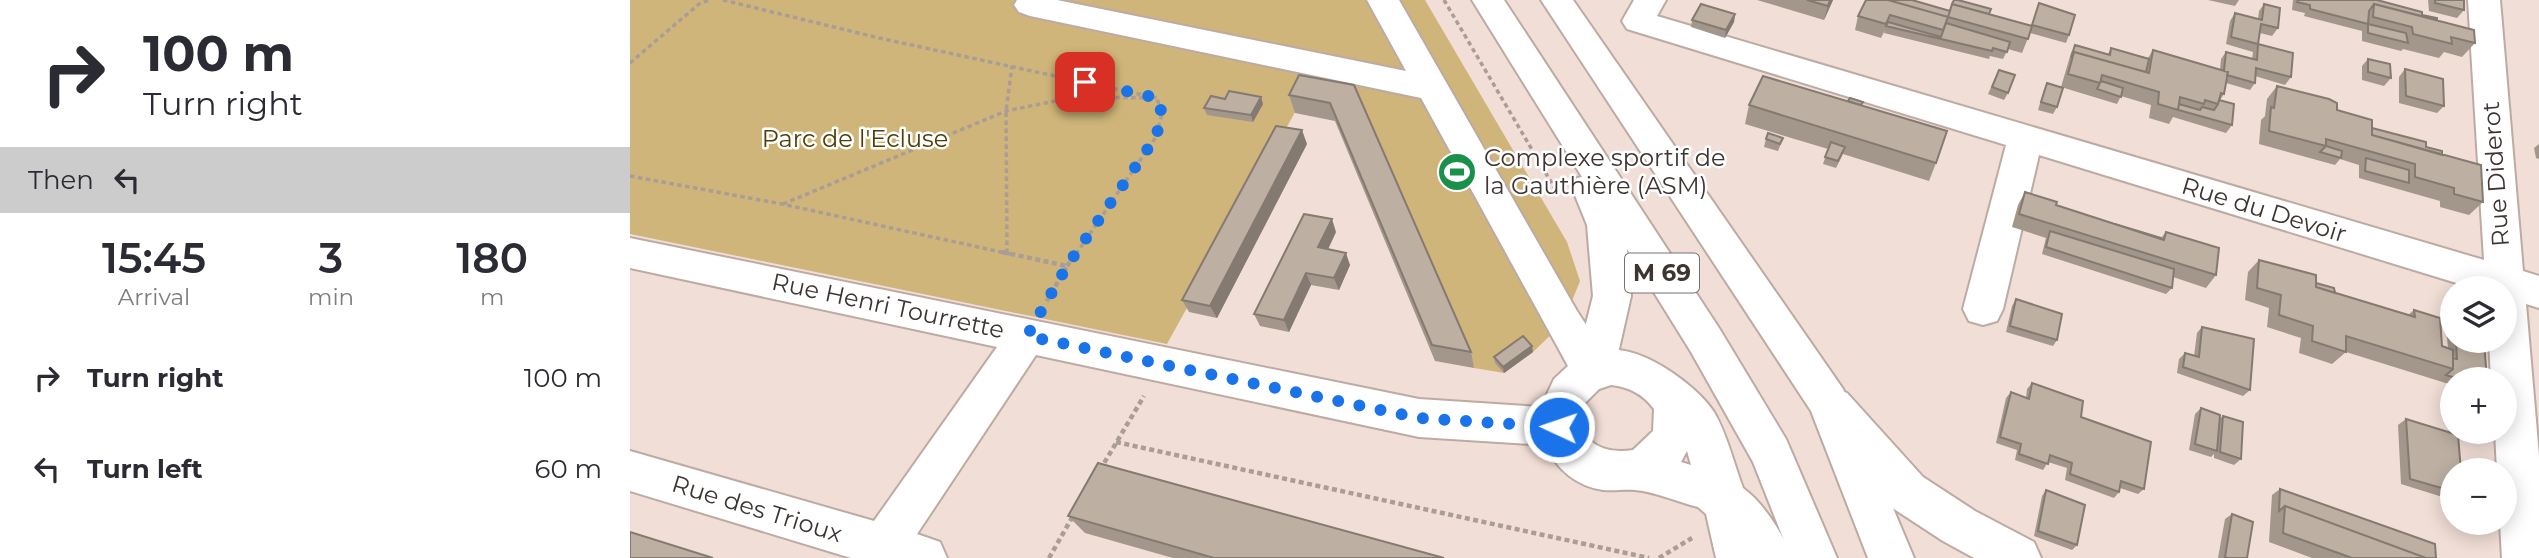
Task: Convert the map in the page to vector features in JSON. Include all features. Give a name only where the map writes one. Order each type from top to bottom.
[{"type":"street","points":[[1383,0],[1563,323],[1594,371]]},
{"type":"street","name":"M 69","points":[[1488,0],[1705,340],[1770,453],[1814,558]]},
{"type":"street","name":"M 69","points":[[1557,0],[1829,402],[1891,558]]},
{"type":"street","name":"Rue Diderot","points":[[2484,0],[2521,287],[2525,558]]},
{"type":"street","points":[[1030,5],[1433,89]]},
{"type":"street","name":"Rue du Devoir","points":[[1644,11],[2025,138],[2521,287]]},
{"type":"street","points":[[1555,106],[1606,225],[1612,296],[1594,371]]},
{"type":"street","points":[[1983,309],[2025,138]]},
{"type":"street","name":"Rue Henri Tourrette","points":[[630,253],[1419,418],[1559,427]]},
{"type":"street","points":[[883,546],[1027,336]]},
{"type":"street","points":[[1667,393],[1674,407],[1672,438],[1664,452],[1651,463],[1635,470],[1615,472],[1595,468],[1578,458],[1566,444],[1559,427],[1559,409],[1566,393],[1578,380],[1594,371],[1610,368],[1634,370],[1656,381],[1698,423],[1726,502],[1739,558]]},
{"type":"street","points":[[1829,402],[1907,492],[1959,526],[2018,558]]},
{"type":"street","points":[[1635,470],[1710,490],[1738,511],[1770,558]]},
{"type":"street","name":"Rue des Trioux","points":[[630,471],[925,558]]},
{"type":"path","points":[[630,63],[699,4],[709,0]]},
{"type":"path","points":[[723,0],[878,38],[1157,98]]},
{"type":"path","points":[[1444,0],[1557,191]]},
{"type":"path","points":[[1007,253],[1006,111],[1012,66]]},
{"type":"path","points":[[782,204],[1006,111],[1055,100],[1095,97],[1157,98]]},
{"type":"path","points":[[1027,336],[1067,266],[1156,137],[1162,114],[1157,98]]},
{"type":"path","points":[[630,176],[782,204],[1067,266]]},
{"type":"path","points":[[1096,477],[1144,394]]},
{"type":"path","points":[[1116,442],[1649,558]]},
{"type":"path","points":[[1049,558],[1076,512]]},
{"type":"green space","name":"Parc de l'Ecluse","points":[[630,0],[1425,0],[1567,242],[1580,281],[1563,323],[1533,352],[1504,373],[1474,368],[1358,103],[1305,94],[1167,344],[630,234]]},
{"type":"building","points":[[1807,0],[1830,0],[1828,6]]},
{"type":"building","points":[[1866,0],[1888,0],[1948,17],[1943,30],[1890,15],[1886,24],[1858,16]]},
{"type":"building","points":[[1888,0],[1912,0],[1950,11],[1948,17]]},
{"type":"building","points":[[1954,0],[1991,9],[1989,14],[1952,4]]},
{"type":"building","points":[[2377,0],[2422,12],[2422,15],[2437,20],[2374,4],[2369,11],[2368,24],[2310,9],[2310,5],[2297,2]]},
{"type":"building","points":[[2435,0],[2464,0],[2464,10],[2435,3]]},
{"type":"building","points":[[2039,3],[2075,15],[2069,35],[2032,25]]},
{"type":"building","points":[[1701,4],[1735,14],[1726,30],[1692,20]]},
{"type":"building","points":[[1952,4],[2032,26],[2028,39],[1948,17]]},
{"type":"building","points":[[2264,4],[2280,8],[2278,28],[2261,24],[2258,44],[2231,37],[2235,13],[2262,20]]},
{"type":"building","points":[[2374,4],[2474,30],[2475,43],[2451,37],[2452,44],[2413,34],[2412,27],[2373,17]]},
{"type":"building","points":[[1888,22],[1941,37],[1946,23],[2010,42],[2007,52],[1993,48],[1992,51],[1886,26]]},
{"type":"building","points":[[2368,24],[2406,33],[2408,43],[2368,33]]},
{"type":"building","points":[[2258,44],[2293,53],[2291,77],[2256,68],[2255,83],[2227,75],[2228,72],[2224,71],[2226,52],[2257,60]]},
{"type":"building","points":[[2075,45],[2110,55],[2111,48],[2149,59],[2146,72],[2074,52],[2071,58]]},
{"type":"building","points":[[2153,50],[2228,72],[2224,94],[2221,93],[2218,104],[2205,100],[2204,104],[2180,97],[2178,110],[2158,104],[2159,92],[2102,75],[2100,83],[2068,74],[2074,52],[2149,73]]},
{"type":"building","points":[[2368,59],[2390,64],[2391,78],[2368,72]]},
{"type":"building","points":[[2405,69],[2443,79],[2444,106],[2406,96]]},
{"type":"building","points":[[1999,70],[2015,75],[2008,93],[1992,87]]},
{"type":"building","points":[[1299,75],[1354,85],[1471,352],[1432,345],[1330,103],[1289,95]]},
{"type":"building","points":[[1763,76],[1947,131],[1936,163],[1749,105]]},
{"type":"building","points":[[2101,81],[2123,88],[2121,97],[2097,89]]},
{"type":"building","points":[[2047,83],[2063,88],[2057,107],[2041,102]]},
{"type":"building","points":[[2277,86],[2329,99],[2337,103],[2337,110],[2372,120],[2372,135],[2481,165],[2483,202],[2454,194],[2454,188],[2415,177],[2415,164],[2326,139],[2326,146],[2269,131],[2271,107],[2274,108]]},
{"type":"building","points":[[1229,91],[1261,97],[1251,115],[1204,108],[1211,96],[1225,99]]},
{"type":"building","points":[[1850,98],[1863,102],[1861,105],[1848,101]]},
{"type":"building","points":[[2219,100],[2234,104],[2232,125],[2178,110],[2179,104],[2200,110],[2202,107],[2214,110]]},
{"type":"building","points":[[1276,126],[1302,130],[1210,306],[1182,300]]},
{"type":"building","points":[[2372,128],[2426,142],[2426,147],[2442,151],[2442,155],[2372,135]]},
{"type":"building","points":[[1768,133],[1783,138],[1780,144],[1766,139]]},
{"type":"building","points":[[1831,142],[1845,147],[1838,161],[1825,157]]},
{"type":"building","points":[[2326,146],[2342,151],[2341,158],[2320,152]]},
{"type":"building","points":[[2366,158],[2409,170],[2409,183],[2365,171]]},
{"type":"building","points":[[2025,192],[2057,202],[2056,205],[2164,240],[2166,232],[2219,248],[2216,275],[2019,214]]},
{"type":"building","points":[[1304,214],[1332,219],[1318,247],[1346,253],[1334,278],[1306,273],[1284,320],[1254,314]]},
{"type":"building","points":[[2050,231],[2174,269],[2172,288],[2046,247]]},
{"type":"building","points":[[2259,260],[2316,275],[2316,287],[2415,317],[2414,310],[2440,318],[2440,353],[2453,353],[2453,367],[2346,336],[2346,352],[2312,341],[2313,326],[2279,315],[2281,295],[2257,288]]},
{"type":"building","points":[[2316,283],[2334,288],[2335,293],[2316,287]]},
{"type":"building","points":[[2016,299],[2062,314],[2057,340],[2010,326]]},
{"type":"building","points":[[2202,327],[2254,339],[2250,390],[2183,367],[2185,353],[2199,357]]},
{"type":"building","points":[[1523,336],[1532,346],[1503,367],[1494,357]]},
{"type":"building","points":[[2457,353],[2485,353],[2486,367],[2453,367],[2453,358],[2457,359]]},
{"type":"building","points":[[2032,383],[2083,401],[2081,417],[2151,442],[2144,489],[2121,481],[2119,492],[2070,474],[2072,463],[2050,455],[2048,464],[2019,454],[2021,444],[2000,437],[2011,392],[2029,399]]},
{"type":"building","points":[[2201,408],[2220,415],[2217,451],[2195,444]]},
{"type":"building","points":[[2223,416],[2243,422],[2241,459],[2220,452]]},
{"type":"building","points":[[2406,419],[2440,429],[2440,444],[2459,444],[2460,458],[2440,458],[2440,488],[2410,479]]},
{"type":"building","points":[[1098,463],[1444,558],[1214,558],[1068,516]]},
{"type":"building","points":[[2280,489],[2435,544],[2436,558],[2426,558],[2285,506],[2279,511]]},
{"type":"building","points":[[2046,490],[2085,505],[2077,545],[2038,531]]},
{"type":"building","points":[[2285,506],[2426,558],[2352,558],[2283,533]]},
{"type":"building","points":[[2232,514],[2253,522],[2247,558],[2225,557]]},
{"type":"building","points":[[630,532],[713,558],[630,558]]},
{"type":"place","name":"Complexe sportif de la Gauthière (ASM)","points":[[1457,172]]},
{"type":"route","points":[[1085,82],[1157,98],[1162,114],[1156,137],[1067,266],[1027,336],[1419,418],[1559,427]]}]
